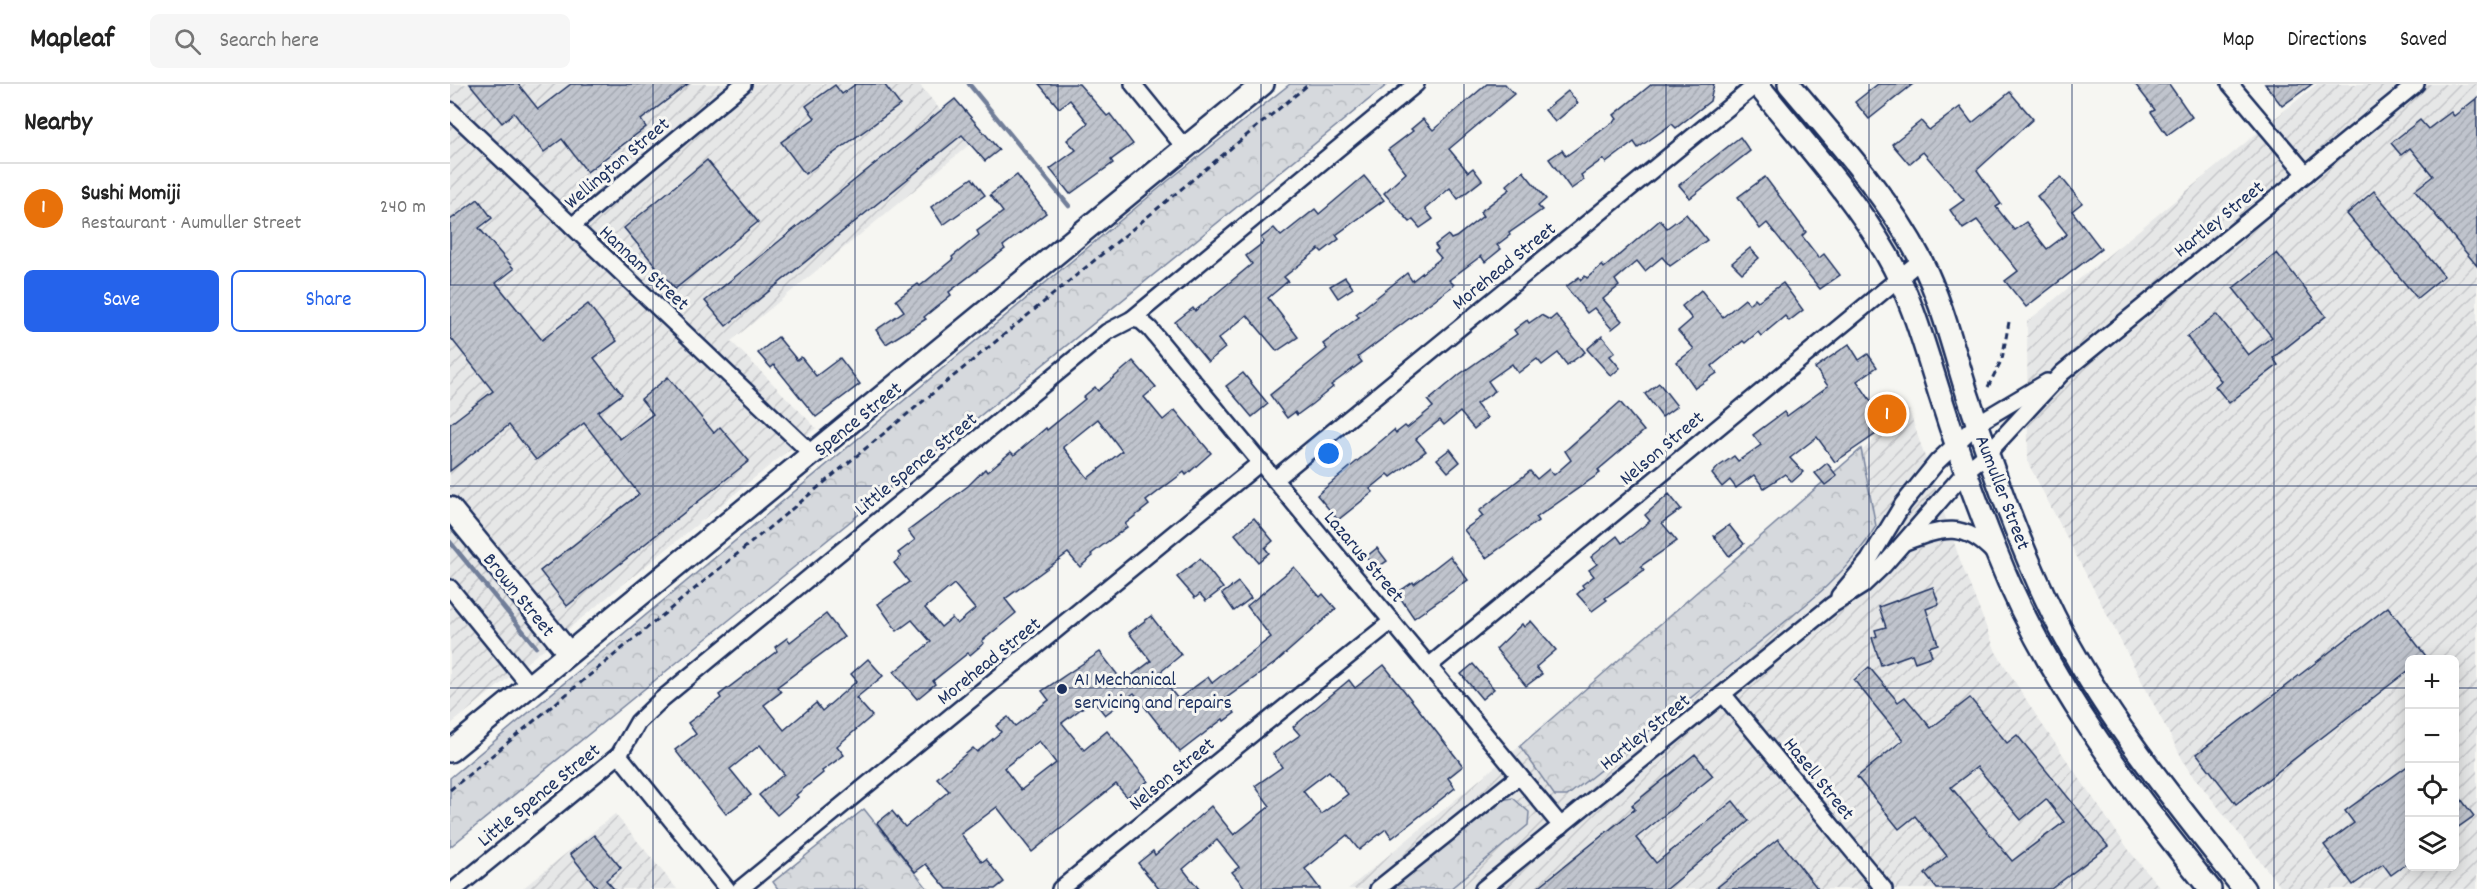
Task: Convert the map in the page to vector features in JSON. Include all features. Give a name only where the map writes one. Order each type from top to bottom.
[{"type":"main road","name":"Spence Street","points":[[450,751],[1263,84]]},
{"type":"main road","name":"Aumuller Street","points":[[1757,84],[1864,220],[1899,277],[1916,320],[1965,472],[1998,557],[2031,629],[2086,722],[2162,830],[2210,889]]},
{"type":"main road","name":"Aumuller Street","points":[[1789,84],[1891,209],[1921,260],[1942,310],[1988,453],[2049,605],[2085,671],[2152,773],[2244,889]]},
{"type":"main road","name":"Brown Street","points":[[450,508],[568,652]]},
{"type":"street","name":"Wellington Street","points":[[572,226],[743,84]]},
{"type":"street","points":[[1133,84],[1185,147]]},
{"type":"street","name":"Little Spence Street","points":[[455,889],[619,755],[631,731],[651,708],[1107,332],[1132,319],[1416,84]]},
{"type":"street","name":"Morehead Street","points":[[1275,479],[1757,84]]},
{"type":"street","points":[[2230,84],[2306,174]]},
{"type":"street","name":"Hartley Street","points":[[2399,96],[2409,84]]},
{"type":"street","name":"Hartley Street","points":[[1483,889],[1832,605],[1862,586],[1965,472],[1988,453],[2062,373],[2416,84]]},
{"type":"street","name":"Hannam Street","points":[[450,110],[812,454]]},
{"type":"street","name":"Nelson Street","points":[[1429,666],[1921,260]]},
{"type":"street","name":"Lazarus Street","points":[[1132,319],[1148,326],[1561,826]]},
{"type":"street","name":"Hartley Street","points":[[1832,605],[1869,560],[1903,504],[1956,443],[1978,423],[2062,373]]},
{"type":"street","name":"Morehead Street","points":[[740,889],[1261,462]]},
{"type":"street","name":"Hartley Street","points":[[1902,544],[1924,535],[1960,529],[1983,541],[1998,557]]},
{"type":"street","points":[[450,588],[530,686]]},
{"type":"street","name":"Nelson Street","points":[[1060,889],[1392,621]]},
{"type":"street","name":"Hasell Street","points":[[1723,694],[1884,889]]},
{"type":"street","points":[[619,755],[727,889]]},
{"type":"street","points":[[1378,889],[1520,776]]},
{"type":"path","points":[[450,790],[1309,84]]},
{"type":"path","points":[[1988,387],[2002,359],[2009,322]]},
{"type":"shaded area","points":[[450,84],[919,84],[969,145],[731,341],[816,428],[450,725]]},
{"type":"shaded area","points":[[2317,84],[2477,84],[2477,889],[2282,889],[2186,766],[2028,463],[2027,322]]},
{"type":"shaded area","points":[[1909,410],[1961,563],[1996,652],[2039,720],[2131,853],[2161,889],[1348,889],[1520,746]]},
{"type":"shaded area","points":[[615,814],[677,889],[522,889]]},
{"type":"green space","points":[[1290,84],[1388,84],[450,847],[450,778],[1169,180]]},
{"type":"green space","points":[[1861,449],[1876,526],[1850,562],[1800,610],[1612,761],[1567,796],[1555,796],[1520,746]]},
{"type":"green space","points":[[1513,798],[1529,812],[1528,825],[1450,889],[1392,889],[1501,800]]},
{"type":"green space","points":[[864,809],[928,889],[778,889],[773,882]]},
{"type":"building","points":[[470,84],[518,84],[538,109],[571,84],[688,84],[641,120],[646,127],[587,172],[562,139],[544,152],[514,113],[502,123]]},
{"type":"building","points":[[856,84],[884,84],[900,105],[805,174],[781,142],[815,118],[806,106],[835,85],[842,94]]},
{"type":"building","points":[[1039,84],[1079,84],[1107,116],[1110,114],[1133,144],[1111,160],[1113,163],[1070,194],[1050,169],[1076,150],[1067,140],[1088,123],[1070,100],[1059,108]]},
{"type":"building","points":[[1487,84],[1505,84],[1514,94],[1449,149],[1468,172],[1473,168],[1482,180],[1458,199],[1450,188],[1425,209],[1433,219],[1420,228],[1413,220],[1410,222],[1384,193],[1406,173],[1388,150],[1413,131],[1411,129],[1423,119],[1433,130]]},
{"type":"building","points":[[1652,84],[1714,84],[1710,101],[1676,128],[1672,124],[1638,148],[1634,142],[1606,163],[1603,159],[1581,175],[1584,180],[1571,189],[1549,159],[1562,150],[1566,156],[1617,119],[1614,115]]},
{"type":"building","points":[[1878,84],[1913,84],[1869,119],[1855,102]]},
{"type":"building","points":[[2135,84],[2169,84],[2192,117],[2167,135],[2151,112],[2155,110]]},
{"type":"building","points":[[2265,84],[2312,84],[2282,106]]},
{"type":"building","points":[[1568,91],[1578,103],[1555,122],[1545,110]]},
{"type":"building","points":[[2010,92],[2033,119],[1977,170],[2001,204],[1996,207],[2014,230],[2026,222],[2047,249],[2067,234],[2037,196],[2061,177],[2082,203],[2072,211],[2101,249],[2026,307],[2005,281],[2018,271],[1977,220],[1963,229],[1950,210],[1964,200],[1923,152],[1909,164],[1892,144],[1921,121],[1929,130],[1960,107],[1972,123]]},
{"type":"building","points":[[2477,98],[2477,266],[2415,190],[2433,176],[2410,148],[2401,155],[2391,143],[2420,120],[2428,129],[2451,112],[2454,116]]},
{"type":"building","points":[[955,99],[999,150],[985,161],[962,135],[726,326],[705,301]]},
{"type":"building","points":[[1740,137],[1750,151],[1690,198],[1679,185]]},
{"type":"building","points":[[707,160],[758,222],[675,289],[624,228]]},
{"type":"building","points":[[1523,171],[1546,199],[1538,206],[1542,210],[1509,233],[1510,235],[1497,245],[1501,249],[1485,262],[1481,256],[1449,280],[1454,285],[1358,357],[1362,362],[1331,385],[1333,387],[1297,415],[1295,412],[1287,418],[1270,395],[1327,349],[1323,344],[1359,317],[1356,314],[1407,273],[1412,281],[1441,258],[1435,251],[1438,249],[1435,245],[1448,235],[1451,239],[1456,237],[1483,216],[1480,212],[1510,189],[1507,185]]},
{"type":"building","points":[[1017,175],[1046,213],[1003,246],[1005,249],[949,292],[951,295],[924,317],[926,319],[886,344],[876,330],[904,311],[896,300],[918,284],[920,286],[953,259],[952,257],[979,235],[977,231],[1003,212],[990,195]]},
{"type":"building","points":[[1364,176],[1384,200],[1336,235],[1339,239],[1322,252],[1319,249],[1284,277],[1288,281],[1268,298],[1298,337],[1277,351],[1247,315],[1218,339],[1225,348],[1208,362],[1175,322],[1193,308],[1195,311],[1252,264],[1246,256],[1264,242],[1261,238],[1274,228],[1281,236],[1315,209],[1319,214]]},
{"type":"building","points":[[1765,177],[1806,232],[1802,236],[1819,258],[1824,254],[1840,275],[1820,289],[1767,223],[1760,229],[1738,197]]},
{"type":"building","points":[[972,178],[985,195],[943,225],[931,207]]},
{"type":"building","points":[[2374,191],[2444,276],[2417,298],[2347,214]]},
{"type":"building","points":[[478,199],[492,218],[479,228],[514,269],[496,283],[542,340],[588,304],[617,341],[594,358],[622,394],[598,412],[620,439],[653,414],[641,399],[668,377],[714,433],[720,427],[749,461],[567,606],[540,571],[639,494],[584,423],[536,460],[509,425],[450,471],[450,424],[493,391],[450,337],[450,220]]},
{"type":"building","points":[[1686,214],[1707,240],[1670,266],[1662,257],[1645,271],[1637,261],[1615,280],[1619,286],[1603,299],[1622,321],[1612,329],[1594,308],[1587,313],[1566,287],[1579,277],[1581,280],[1585,276],[1587,278],[1602,265],[1604,268],[1660,220],[1667,228]]},
{"type":"building","points":[[1750,248],[1759,258],[1742,273],[1732,263]]},
{"type":"building","points":[[2277,253],[2326,316],[2273,358],[2278,365],[2229,403],[2215,386],[2221,381],[2187,337],[2217,314],[2248,355],[2272,337],[2233,288]]},
{"type":"building","points":[[1345,277],[1353,288],[1338,298],[1330,286]]},
{"type":"building","points":[[1783,283],[1803,310],[1789,321],[1785,316],[1761,336],[1758,332],[1745,343],[1743,341],[1712,366],[1717,373],[1695,388],[1677,362],[1694,349],[1678,331],[1692,319],[1682,306],[1701,290],[1723,317],[1745,299],[1749,304],[1755,298],[1758,301]]},
{"type":"building","points":[[1541,315],[1550,320],[1556,315],[1585,352],[1567,365],[1558,353],[1542,365],[1537,359],[1518,373],[1512,364],[1488,381],[1495,391],[1476,404],[1487,418],[1474,429],[1460,412],[1444,425],[1440,420],[1416,439],[1426,451],[1391,477],[1388,474],[1370,489],[1373,492],[1338,520],[1317,495],[1394,430],[1396,433],[1405,426],[1407,428],[1433,407],[1428,401],[1460,374],[1517,334],[1514,330],[1527,320],[1529,323]]},
{"type":"building","points":[[1602,336],[1615,352],[1610,356],[1620,368],[1611,376],[1587,349]]},
{"type":"building","points":[[778,337],[797,360],[801,357],[816,376],[840,358],[860,384],[816,417],[774,365],[771,368],[758,353]]},
{"type":"building","points":[[1849,344],[1859,360],[1868,354],[1877,367],[1857,381],[1877,410],[1887,403],[1898,419],[1835,462],[1817,437],[1790,458],[1803,472],[1792,482],[1785,474],[1764,488],[1754,475],[1736,488],[1730,480],[1722,487],[1712,474],[1718,467],[1734,456],[1738,461],[1761,445],[1753,435],[1784,412],[1787,416],[1828,386],[1815,368]]},
{"type":"building","points":[[1133,361],[1156,387],[1144,397],[1163,420],[1175,410],[1211,453],[1186,475],[1184,472],[1146,501],[1149,505],[1125,524],[1127,527],[1091,554],[1093,556],[1080,567],[1068,553],[1005,599],[1016,613],[982,641],[984,643],[970,655],[968,653],[933,681],[935,684],[917,699],[894,672],[931,642],[912,620],[897,631],[878,604],[909,582],[894,563],[901,557],[898,553],[915,540],[908,531],[968,486],[985,469],[987,472],[1011,452],[1014,455],[1046,428],[1047,430],[1085,399],[1083,397],[1095,387],[1098,391]],"holes":[[[1098,419],[1122,451],[1088,478],[1063,447]],[[954,584],[975,609],[957,624],[952,618],[941,627],[925,608]]]},
{"type":"building","points":[[1243,373],[1268,404],[1252,417],[1226,386]]},
{"type":"building","points":[[1659,383],[1677,406],[1662,417],[1645,394]]},
{"type":"building","points":[[1620,402],[1644,431],[1598,470],[1600,473],[1536,518],[1538,521],[1486,558],[1464,530],[1483,516],[1479,511],[1530,471],[1537,479],[1549,469],[1554,475],[1571,460],[1565,451]]},
{"type":"building","points":[[1450,449],[1460,462],[1448,472],[1437,459]]},
{"type":"building","points":[[1827,463],[1837,476],[1825,485],[1815,473]]},
{"type":"building","points":[[1669,494],[1681,509],[1662,523],[1677,541],[1641,566],[1644,570],[1605,598],[1607,600],[1592,611],[1577,594],[1584,588],[1582,585],[1594,576],[1589,570],[1597,564],[1591,557],[1617,536],[1622,543],[1650,521],[1645,515]]},
{"type":"building","points":[[1254,518],[1273,541],[1265,548],[1269,553],[1258,562],[1235,534]]},
{"type":"building","points":[[1729,525],[1744,544],[1729,556],[1714,536]]},
{"type":"building","points":[[1377,548],[1387,561],[1375,569],[1366,557]]},
{"type":"building","points":[[1450,556],[1468,580],[1414,618],[1397,593],[1413,582],[1414,584]]},
{"type":"building","points":[[1200,559],[1223,588],[1206,601],[1200,594],[1195,598],[1177,577]]},
{"type":"building","points":[[1294,567],[1320,597],[1323,594],[1336,609],[1275,663],[1225,699],[1235,713],[1224,721],[1223,719],[1180,752],[1134,693],[1105,715],[1093,700],[1062,723],[1084,750],[1107,731],[1148,781],[1127,797],[1116,784],[1032,852],[997,807],[961,834],[982,862],[986,859],[1004,882],[995,889],[947,889],[926,864],[915,872],[877,823],[892,811],[905,827],[949,791],[937,778],[973,748],[977,752],[1001,732],[996,726],[1008,717],[1015,726],[1049,700],[1042,691],[1100,652],[1123,682],[1151,661],[1129,633],[1151,616],[1181,655],[1158,674],[1178,699],[1208,677],[1212,683],[1271,637],[1247,606]],"holes":[[[1039,741],[1056,763],[1021,790],[1004,768]]]},
{"type":"building","points":[[1238,582],[1251,598],[1234,611],[1222,594]]},
{"type":"building","points":[[1933,587],[1939,604],[1926,609],[1938,644],[1929,647],[1932,656],[1915,662],[1912,654],[1881,665],[1872,638],[1877,636],[1875,630],[1886,627],[1879,607]]},
{"type":"building","points":[[2388,607],[2425,655],[2405,655],[2405,673],[2236,804],[2197,754]]},
{"type":"building","points":[[826,614],[844,637],[777,687],[781,692],[764,705],[784,730],[816,703],[822,711],[857,681],[851,674],[868,659],[883,676],[856,698],[872,716],[837,746],[844,755],[822,771],[823,773],[796,795],[798,797],[777,815],[759,795],[784,774],[760,745],[730,769],[751,795],[726,814],[675,750],[696,734],[688,723],[721,698],[719,695],[777,651],[775,647],[787,638],[790,642]]},
{"type":"building","points":[[1531,621],[1556,650],[1536,667],[1542,674],[1526,686],[1496,649],[1522,624],[1524,627]]},
{"type":"building","points":[[1473,664],[1494,689],[1482,699],[1461,674]]},
{"type":"building","points":[[1384,665],[1463,766],[1448,778],[1455,788],[1392,838],[1386,829],[1359,850],[1347,835],[1305,869],[1320,889],[1246,889],[1232,872],[1239,867],[1217,840],[1183,869],[1199,889],[1159,889],[1138,863],[1153,851],[1155,855],[1211,806],[1234,835],[1270,806],[1255,786],[1282,767],[1273,754],[1300,735],[1293,727],[1349,680],[1355,688]],"holes":[[[1329,771],[1348,794],[1321,814],[1303,791]]]},
{"type":"building","points":[[1869,667],[1898,702],[1905,697],[1931,728],[1970,698],[2007,743],[2017,735],[2108,846],[2051,889],[1937,889],[1925,874],[1947,856],[1915,816],[1899,829],[1857,777],[1903,740],[1854,680]],"holes":[[[1977,767],[2021,820],[2046,799],[2064,822],[2012,861],[1951,787]]]},
{"type":"building","points":[[1695,754],[1713,776],[1636,838],[1656,863],[1733,801],[1749,821],[1667,889],[1536,889],[1635,809],[1632,805]]},
{"type":"building","points":[[2405,768],[2405,865],[2391,875],[2383,864],[2353,885],[2324,845],[2354,823],[2345,811]]},
{"type":"building","points":[[2459,796],[2474,816],[2459,826]]},
{"type":"building","points":[[594,835],[621,868],[606,880],[614,889],[598,889],[570,854]]},
{"type":"building","points":[[1778,839],[1818,889],[1715,889]]},
{"type":"waterway","points":[[969,84],[1069,206]]},
{"type":"waterway","points":[[450,542],[536,647]]},
{"type":"place","name":"Sushi Momiji","points":[[1887,414]]},
{"type":"place","name":"A1 Mechanical servicing and repairs","points":[[1062,689]]}]
